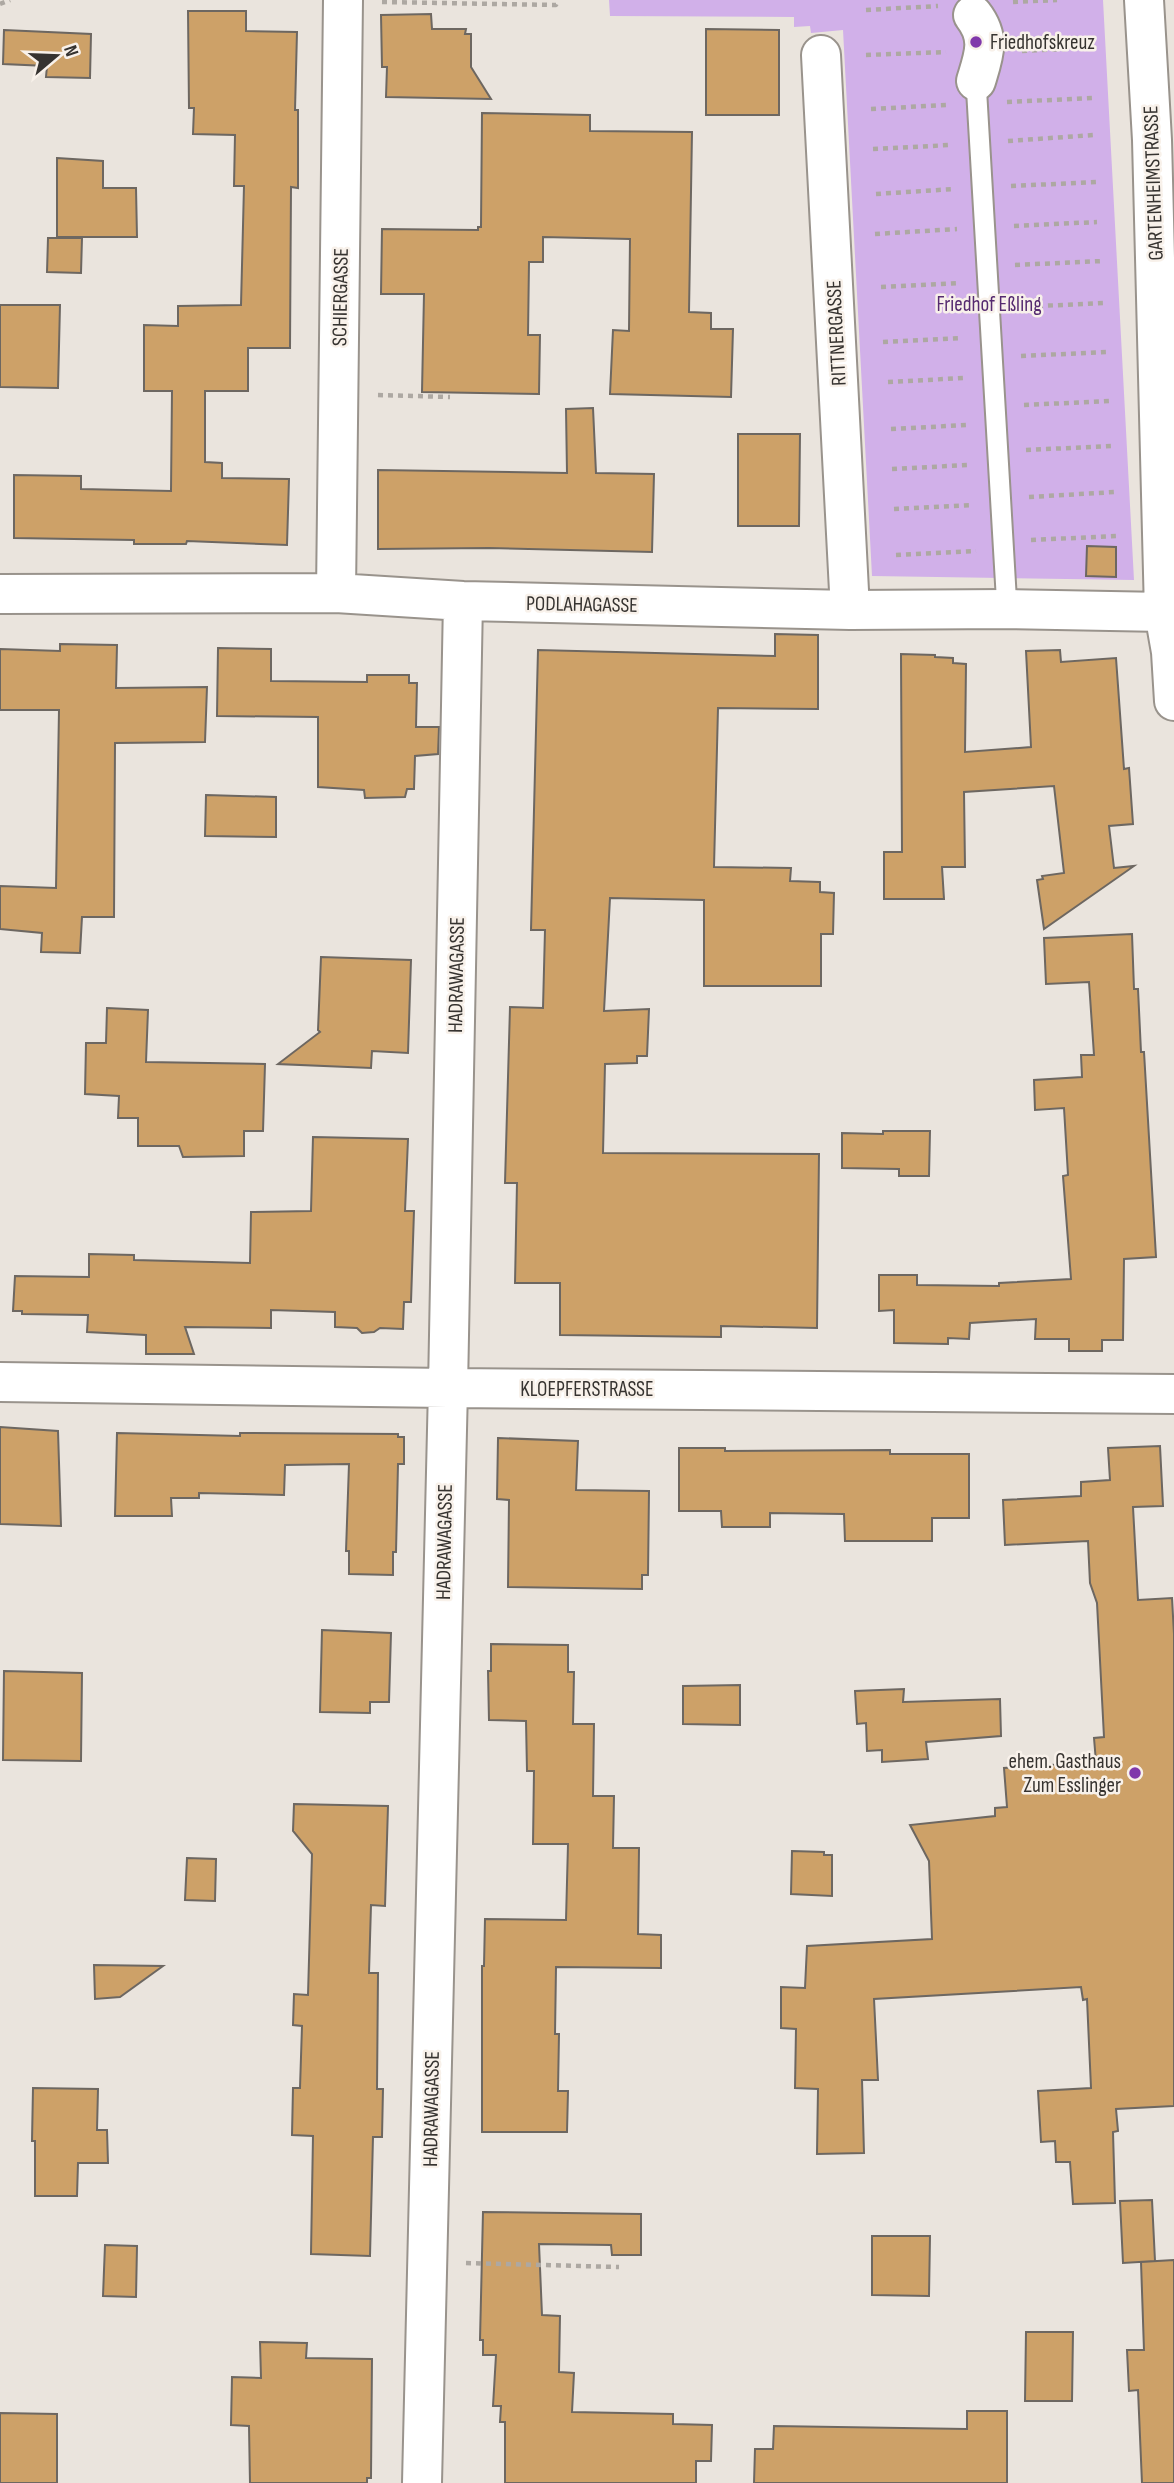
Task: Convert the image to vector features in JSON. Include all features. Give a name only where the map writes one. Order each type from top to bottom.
[{"type":"street","name":"GARTENHEIMSTRASSE","points":[[1144,0],[1163,139],[1164,612],[1172,652],[1174,701]]},
{"type":"street","name":"SCHIERGASSE","points":[[337,593],[343,1]]},
{"type":"street","name":"RITTNERGASSE","points":[[821,55],[850,610]]},
{"type":"street","name":"PODLAHAGASSE","points":[[0,594],[337,593],[463,601],[850,610],[1164,612]]},
{"type":"street","name":"HADRAWAGASSE","points":[[422,2483],[448,1388],[463,601]]},
{"type":"street","name":"KLOEPFERSTRASSE","points":[[0,1382],[1174,1394]]},
{"type":"lane","points":[[974,44],[1007,609]]},
{"type":"path","points":[[0,4],[10,0]]},
{"type":"path","points":[[343,1],[556,5],[558,0]]},
{"type":"path","points":[[866,10],[974,44],[1093,98]]},
{"type":"path","points":[[871,109],[974,44]]},
{"type":"path","points":[[866,55],[974,44],[1087,48]]},
{"type":"path","points":[[873,149],[1094,135]]},
{"type":"path","points":[[876,194],[1098,182]]},
{"type":"path","points":[[875,234],[1097,222]]},
{"type":"path","points":[[881,287],[1102,261]]},
{"type":"path","points":[[989,308],[1104,303]]},
{"type":"path","points":[[883,342],[991,336]]},
{"type":"path","points":[[888,382],[1107,352]]},
{"type":"path","points":[[339,394],[450,397]]},
{"type":"path","points":[[891,429],[1111,401]]},
{"type":"path","points":[[892,469],[1113,446]]},
{"type":"path","points":[[894,509],[1115,492]]},
{"type":"path","points":[[896,555],[1117,536]]},
{"type":"path","points":[[427,2262],[619,2267]]},
{"type":"green space","name":"Friedhof Eßling","points":[[609,0],[1103,0],[1134,580],[872,576],[843,30],[811,33],[810,26],[794,27],[794,17],[610,16]]},
{"type":"building","points":[[188,11],[246,11],[246,31],[297,32],[295,110],[298,110],[298,188],[291,187],[290,348],[248,348],[248,391],[205,391],[205,462],[222,463],[222,478],[289,479],[287,545],[187,541],[186,544],[134,544],[134,540],[14,538],[14,475],[81,476],[81,489],[171,491],[172,391],[144,391],[144,325],[178,326],[178,306],[241,305],[244,186],[234,186],[235,135],[193,134],[194,108],[189,108]]},
{"type":"building","points":[[431,14],[432,29],[466,29],[465,34],[471,34],[471,67],[491,99],[386,97],[387,67],[382,67],[381,15]]},
{"type":"building","points":[[706,29],[779,30],[779,115],[706,115]]},
{"type":"building","points":[[4,30],[91,34],[90,78],[46,77],[47,66],[3,64]]},
{"type":"building","points":[[482,113],[590,115],[590,131],[692,132],[689,312],[711,313],[711,329],[733,329],[731,397],[610,394],[613,330],[629,331],[630,239],[543,237],[543,262],[529,262],[528,335],[540,335],[539,394],[422,392],[424,294],[381,294],[382,229],[478,230],[478,227],[481,227]]},
{"type":"building","points":[[57,158],[103,161],[103,188],[136,188],[137,237],[57,237]]},
{"type":"building","points":[[48,238],[82,238],[81,273],[47,272]]},
{"type":"building","points":[[0,305],[60,305],[58,388],[0,387]]},
{"type":"building","points":[[593,408],[596,473],[654,474],[652,552],[489,548],[378,549],[378,470],[567,473],[566,409]]},
{"type":"building","points":[[738,434],[800,434],[799,526],[738,526]]},
{"type":"building","points":[[1087,546],[1116,547],[1116,577],[1086,576]]},
{"type":"building","points":[[775,634],[818,635],[818,709],[718,708],[714,867],[791,868],[790,881],[820,882],[820,892],[834,893],[833,934],[821,934],[821,986],[704,986],[704,900],[610,898],[604,1011],[649,1009],[647,1056],[637,1056],[637,1063],[605,1064],[603,1153],[819,1154],[817,1328],[721,1326],[721,1337],[560,1335],[560,1283],[515,1283],[517,1183],[505,1183],[510,1007],[543,1008],[545,930],[531,930],[538,650],[775,656]]},
{"type":"building","points":[[60,644],[117,645],[116,688],[207,687],[205,742],[115,743],[114,917],[82,917],[80,953],[41,952],[42,933],[0,929],[0,886],[56,888],[59,710],[0,710],[0,649],[60,651]]},
{"type":"building","points":[[218,648],[271,649],[271,681],[367,682],[367,675],[409,675],[409,683],[417,683],[416,727],[439,727],[438,754],[415,756],[414,789],[407,789],[405,797],[365,798],[364,790],[318,787],[318,717],[217,716]]},
{"type":"building","points":[[1060,650],[1061,662],[1116,658],[1124,769],[1129,768],[1133,824],[1109,826],[1114,868],[1134,866],[1044,929],[1037,880],[1043,879],[1042,876],[1064,873],[1054,786],[964,792],[965,867],[942,867],[944,899],[884,899],[884,852],[902,852],[901,654],[935,655],[953,658],[953,663],[966,664],[965,752],[1031,747],[1026,651]]},
{"type":"building","points":[[206,795],[276,797],[276,837],[205,836]]},
{"type":"building","points":[[1132,934],[1134,989],[1138,989],[1141,1052],[1144,1052],[1156,1257],[1124,1259],[1123,1340],[1102,1340],[1102,1351],[1069,1351],[1069,1339],[1035,1339],[1036,1319],[970,1323],[969,1339],[948,1338],[948,1344],[894,1343],[894,1310],[879,1311],[879,1275],[917,1275],[917,1285],[999,1286],[999,1283],[1071,1279],[1063,1176],[1068,1175],[1064,1108],[1035,1110],[1034,1080],[1082,1077],[1081,1055],[1094,1055],[1089,982],[1046,984],[1044,938]]},
{"type":"building","points":[[321,957],[411,960],[408,1053],[372,1051],[371,1068],[278,1064],[320,1032]]},
{"type":"building","points":[[107,1008],[148,1010],[146,1062],[265,1064],[263,1131],[244,1131],[244,1156],[183,1157],[179,1146],[138,1146],[138,1118],[118,1118],[119,1096],[85,1094],[86,1043],[106,1043]]},
{"type":"building","points":[[883,1131],[930,1131],[929,1176],[899,1176],[899,1169],[842,1168],[842,1133],[883,1134]]},
{"type":"building","points":[[313,1137],[408,1139],[405,1211],[414,1211],[411,1302],[404,1302],[403,1329],[380,1328],[374,1332],[362,1333],[357,1328],[335,1327],[335,1312],[271,1310],[271,1328],[185,1327],[194,1354],[146,1354],[146,1335],[87,1332],[88,1315],[22,1314],[22,1311],[13,1311],[15,1276],[89,1277],[89,1254],[134,1255],[134,1260],[250,1263],[251,1212],[311,1211]]},
{"type":"building","points":[[0,1427],[58,1431],[61,1526],[0,1524]]},
{"type":"building","points":[[117,1433],[240,1436],[240,1433],[398,1434],[398,1437],[404,1437],[404,1464],[398,1464],[393,1575],[349,1574],[349,1551],[346,1551],[349,1464],[285,1465],[284,1495],[199,1493],[199,1498],[171,1498],[172,1516],[115,1516]]},
{"type":"building","points":[[498,1438],[578,1441],[576,1490],[649,1491],[648,1575],[642,1575],[642,1589],[508,1587],[509,1500],[497,1499]]},
{"type":"building","points":[[1160,1446],[1163,1506],[1133,1507],[1138,1600],[1172,1598],[1174,2106],[1116,2109],[1118,2131],[1113,2132],[1115,2203],[1073,2204],[1070,2162],[1056,2162],[1055,2141],[1041,2142],[1038,2091],[1091,2088],[1087,1999],[1083,2000],[1081,1987],[874,1999],[878,2080],[862,2080],[864,2153],[817,2154],[818,2089],[795,2088],[796,2029],[781,2028],[781,1987],[805,1988],[807,1946],[932,1939],[929,1861],[910,1825],[995,1816],[995,1808],[1007,1807],[1004,1768],[1096,1762],[1094,1738],[1104,1737],[1097,1603],[1090,1583],[1088,1541],[1005,1545],[1003,1500],[1081,1496],[1081,1482],[1110,1480],[1108,1448]]},
{"type":"building","points":[[679,1448],[725,1448],[725,1451],[890,1450],[890,1454],[969,1454],[969,1518],[932,1518],[932,1541],[845,1541],[844,1514],[770,1513],[770,1527],[722,1527],[721,1511],[679,1511]]},
{"type":"building","points":[[322,1630],[391,1633],[389,1702],[370,1702],[370,1713],[320,1712]]},
{"type":"building","points":[[491,1644],[568,1645],[568,1672],[574,1672],[573,1724],[594,1724],[593,1796],[614,1796],[613,1848],[639,1848],[638,1934],[661,1935],[661,1968],[556,1967],[558,2091],[568,2091],[567,2132],[482,2132],[482,1966],[485,1919],[566,1920],[568,1844],[533,1844],[534,1771],[527,1771],[526,1721],[489,1720],[488,1671],[491,1671]]},
{"type":"building","points":[[4,1671],[82,1673],[81,1761],[3,1760]]},
{"type":"building","points":[[740,1685],[740,1725],[683,1724],[683,1686]]},
{"type":"building","points":[[904,1689],[903,1702],[1000,1699],[1001,1736],[926,1742],[928,1759],[882,1762],[882,1750],[867,1751],[866,1723],[857,1724],[855,1691]]},
{"type":"building","points":[[294,1804],[388,1806],[385,1906],[371,1905],[369,1973],[378,1973],[377,2089],[383,2089],[382,2137],[373,2137],[370,2256],[311,2254],[313,2136],[292,2135],[293,2088],[300,2088],[302,2026],[293,2025],[294,1994],[308,1995],[312,1854],[293,1831]]},
{"type":"building","points":[[792,1851],[824,1852],[824,1855],[832,1855],[832,1896],[791,1894]]},
{"type":"building","points":[[187,1858],[216,1859],[215,1901],[185,1900]]},
{"type":"building","points":[[94,1965],[163,1966],[120,1997],[95,1999]]},
{"type":"building","points":[[33,2088],[98,2089],[97,2130],[107,2130],[108,2163],[78,2163],[77,2196],[35,2196]]},
{"type":"building","points":[[1152,2200],[1155,2261],[1123,2263],[1120,2201]]},
{"type":"building","points":[[483,2212],[641,2214],[641,2255],[612,2255],[611,2245],[539,2244],[542,2315],[560,2316],[559,2372],[574,2373],[572,2412],[673,2414],[673,2424],[712,2425],[711,2461],[696,2461],[696,2483],[505,2483],[505,2422],[500,2422],[501,2406],[493,2406],[496,2355],[483,2355],[483,2340],[480,2340]]},
{"type":"building","points":[[872,2236],[930,2236],[929,2296],[872,2295]]},
{"type":"building","points":[[105,2245],[137,2246],[136,2297],[103,2296]]},
{"type":"building","points":[[1174,2260],[1174,2483],[1142,2483],[1138,2390],[1129,2391],[1127,2350],[1144,2350],[1141,2262]]},
{"type":"building","points":[[1026,2332],[1073,2332],[1072,2401],[1025,2401]]},
{"type":"building","points":[[260,2342],[307,2343],[306,2358],[372,2359],[371,2478],[367,2478],[367,2483],[250,2483],[249,2426],[231,2425],[232,2377],[261,2378]]},
{"type":"building","points":[[967,2411],[1007,2411],[1007,2483],[754,2483],[755,2449],[773,2449],[774,2426],[967,2429]]},
{"type":"building","points":[[0,2413],[57,2414],[57,2483],[0,2483]]},
{"type":"place","name":"Friedhofskreuz","points":[[976,42]]},
{"type":"place","name":"ehem. Gasthaus Zum Esslinger","points":[[1135,1773]]}]
